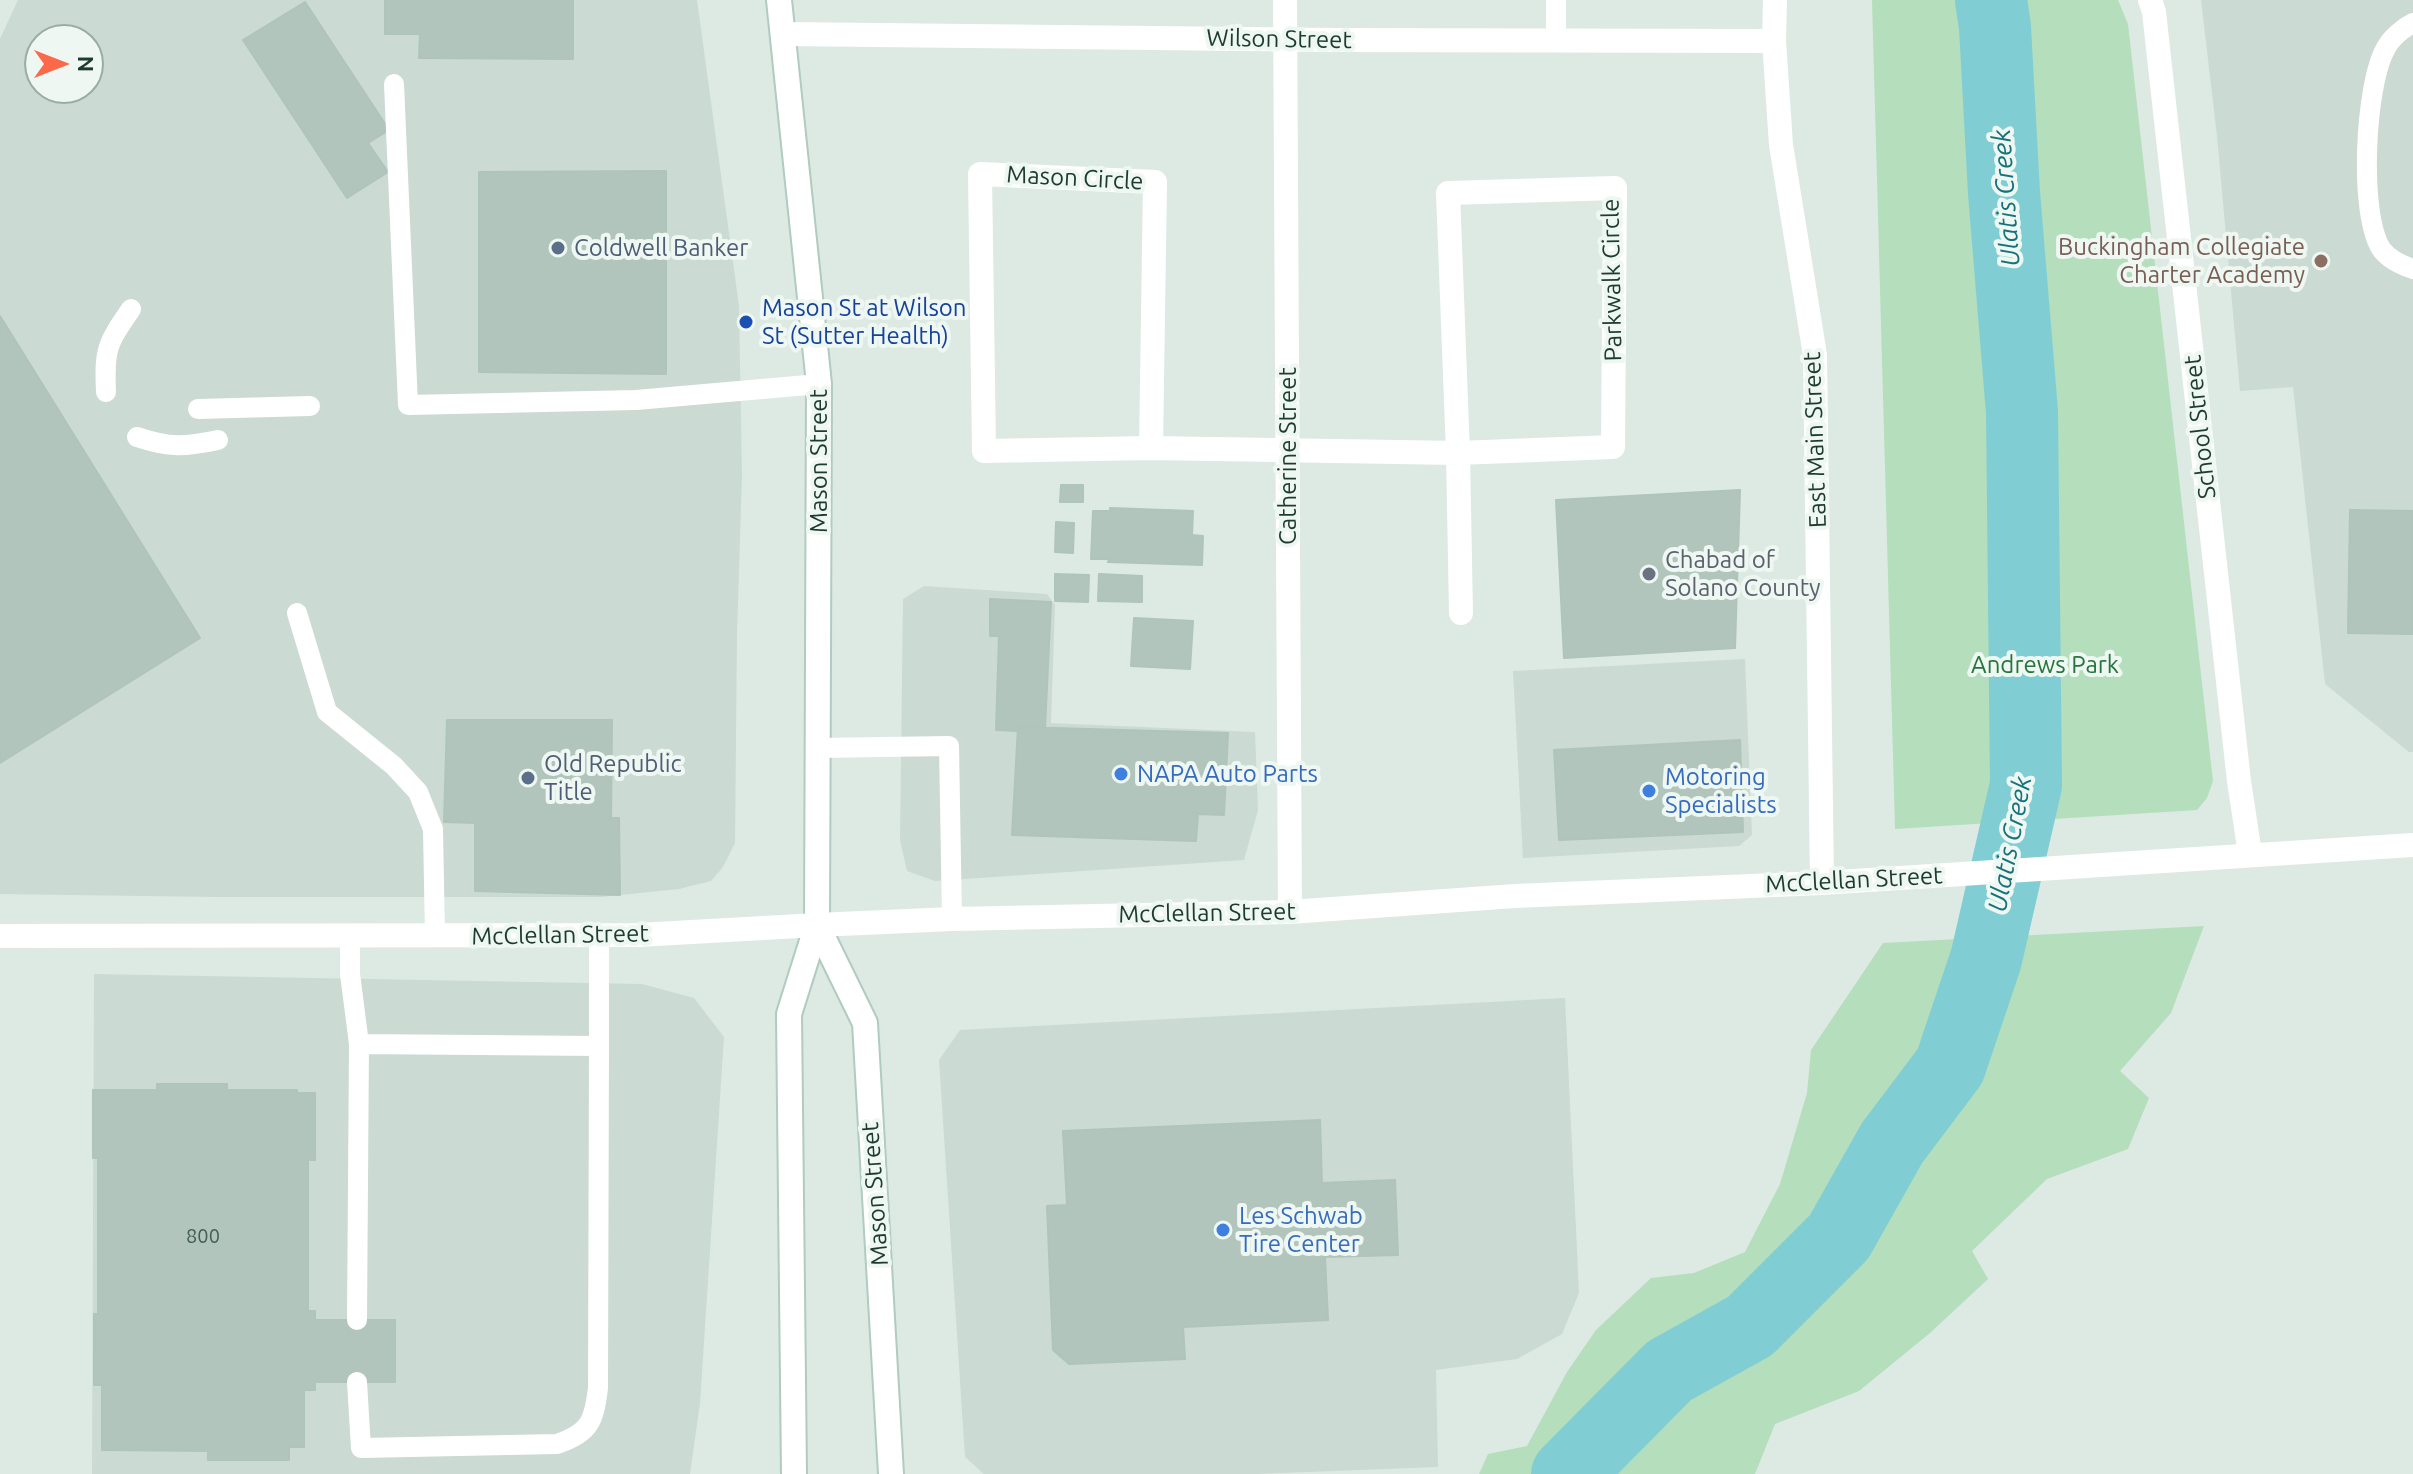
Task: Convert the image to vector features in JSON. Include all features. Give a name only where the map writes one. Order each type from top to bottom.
[{"type":"street","name":"Mason Street","points":[[779,0],[819,384],[817,925],[789,1014],[794,1474]]},
{"type":"street","name":"Catherine Street","points":[[1285,0],[1290,912]]},
{"type":"street","name":"East Main Street","points":[[1775,0],[1774,41],[1781,145],[1815,355],[1822,883]]},
{"type":"street","name":"School Street","points":[[2150,0],[2154,12],[2239,781],[2250,854]]},
{"type":"street","name":"Wilson Street","points":[[784,34],[1774,41]]},
{"type":"street","name":"Mason Circle","points":[[1151,448],[1155,182],[980,174],[984,451],[1151,448],[1288,452]]},
{"type":"street","name":"Parkwalk Circle","points":[[1288,452],[1458,453],[1613,447],[1615,188],[1448,193],[1458,453],[1461,613]]},
{"type":"street","name":"McClellan Street","points":[[0,936],[599,935],[952,919],[1290,912],[1515,896],[1822,883],[2413,845]]},
{"type":"street","name":"Mason Street","points":[[817,925],[865,1023],[891,1474]]},
{"type":"lane","points":[[1556,0],[1556,41]]},
{"type":"lane","points":[[2413,23],[2405,27],[2386,48],[2370,97],[2368,202],[2381,249],[2397,264],[2413,269]]},
{"type":"lane","points":[[394,84],[408,405],[636,400],[819,384]]},
{"type":"lane","points":[[106,392],[104,358],[131,309]]},
{"type":"lane","points":[[198,409],[310,406]]},
{"type":"lane","points":[[137,437],[164,446],[186,447],[218,440]]},
{"type":"lane","points":[[297,613],[327,712],[394,766],[418,792],[433,829],[435,937]]},
{"type":"lane","points":[[818,748],[949,746],[952,919]]},
{"type":"lane","points":[[357,1382],[361,1448],[557,1444],[577,1437],[595,1415],[598,1372],[599,935]]},
{"type":"lane","points":[[350,936],[350,974],[359,1044],[357,1320]]},
{"type":"lane","points":[[359,1044],[599,1046]]},
{"type":"shaded area","points":[[18,0],[697,0],[739,306],[742,475],[735,843],[723,867],[711,881],[679,889],[601,897],[0,894],[0,39]]},
{"type":"shaded area","name":"Buckingham Collegiate Charter Academy","points":[[2201,0],[2413,0],[2413,752],[2409,752],[2325,684],[2293,387],[2240,391],[2217,136]]},
{"type":"shaded area","points":[[924,586],[1047,594],[1055,605],[1051,723],[1255,732],[1258,810],[1244,860],[935,881],[907,871],[900,840],[903,599]]},
{"type":"shaded area","points":[[1745,659],[1752,835],[1739,846],[1523,858],[1513,671]]},
{"type":"shaded area","points":[[94,974],[642,984],[694,998],[724,1037],[700,1403],[690,1474],[92,1474]]},
{"type":"shaded area","points":[[1565,998],[1579,1293],[1562,1334],[1517,1359],[1436,1370],[1438,1467],[1256,1474],[984,1474],[965,1457],[939,1060],[960,1030]]},
{"type":"green space","name":"Andrews Park","points":[[1872,0],[2118,0],[2128,24],[2213,781],[2207,798],[2197,810],[1895,829]]},
{"type":"green space","points":[[2204,926],[2171,1013],[2120,1071],[2149,1098],[2128,1149],[2047,1179],[1972,1251],[1988,1279],[1930,1333],[1859,1391],[1775,1424],[1755,1474],[1479,1474],[1488,1454],[1527,1446],[1567,1372],[1596,1330],[1651,1278],[1694,1273],[1745,1252],[1780,1184],[1807,1093],[1811,1050],[1883,943]]},
{"type":"building","points":[[385,0],[573,0],[573,59],[419,58],[420,34],[385,34]]},
{"type":"building","points":[[305,2],[389,130],[368,143],[388,172],[347,198],[243,40]]},
{"type":"building","points":[[666,171],[666,374],[479,372],[479,172]]},
{"type":"building","points":[[0,316],[200,638],[0,763]]},
{"type":"building","points":[[1061,485],[1083,485],[1083,502],[1060,502]]},
{"type":"building","name":"Chabad of Solano County","points":[[1740,490],[1735,648],[1564,658],[1556,500]]},
{"type":"building","points":[[1110,508],[1193,511],[1192,535],[1203,536],[1202,565],[1091,559],[1093,511],[1110,511]]},
{"type":"building","points":[[2350,510],[2413,511],[2413,634],[2348,633]]},
{"type":"building","points":[[1056,522],[1074,523],[1073,553],[1055,552]]},
{"type":"building","points":[[1055,574],[1089,575],[1088,602],[1055,601]]},
{"type":"building","points":[[1099,574],[1142,576],[1142,602],[1098,601]]},
{"type":"building","points":[[990,599],[1051,602],[1045,728],[996,730],[999,636],[990,636]]},
{"type":"building","points":[[1134,618],[1193,621],[1190,669],[1131,666]]},
{"type":"building","points":[[447,720],[612,720],[611,818],[619,818],[620,895],[475,891],[475,823],[444,822]]},
{"type":"building","name":"NAPA Auto Parts","points":[[1018,727],[1228,733],[1224,815],[1198,814],[1196,841],[1012,835]]},
{"type":"building","name":"Motoring Specialists","points":[[1740,740],[1743,832],[1559,840],[1554,750]]},
{"type":"building","points":[[157,1084],[227,1084],[227,1090],[315,1093],[315,1160],[308,1160],[308,1311],[315,1311],[315,1320],[395,1320],[395,1382],[315,1382],[315,1390],[304,1390],[304,1447],[289,1447],[289,1460],[208,1460],[208,1451],[102,1450],[102,1385],[94,1385],[94,1314],[98,1314],[98,1158],[93,1158],[93,1090],[157,1090]]},
{"type":"building","name":"Les Schwab Tire Center","points":[[1320,1120],[1322,1183],[1395,1180],[1398,1255],[1325,1257],[1328,1320],[1183,1327],[1185,1359],[1069,1364],[1053,1350],[1047,1206],[1067,1205],[1063,1131]]},
{"type":"waterway","name":"Ulatis Creek","points":[[1567,1474],[1669,1371],[1750,1326],[1839,1237],[1892,1143],[1950,1066],[1986,959],[2026,785],[2022,412],[1991,0]]},
{"type":"place","name":"Coldwell Banker","points":[[558,248]]},
{"type":"place","name":"Buckingham Collegiate Charter Academy","points":[[2321,261]]},
{"type":"place","name":"Mason St at Wilson St (Sutter Health)","points":[[746,322]]},
{"type":"place","name":"Chabad of Solano County","points":[[1649,574]]},
{"type":"place","name":"NAPA Auto Parts","points":[[1121,774]]},
{"type":"place","name":"Old Republic Title","points":[[528,778]]},
{"type":"place","name":"Motoring Specialists","points":[[1649,791]]},
{"type":"place","name":"Les Schwab Tire Center","points":[[1223,1230]]}]
